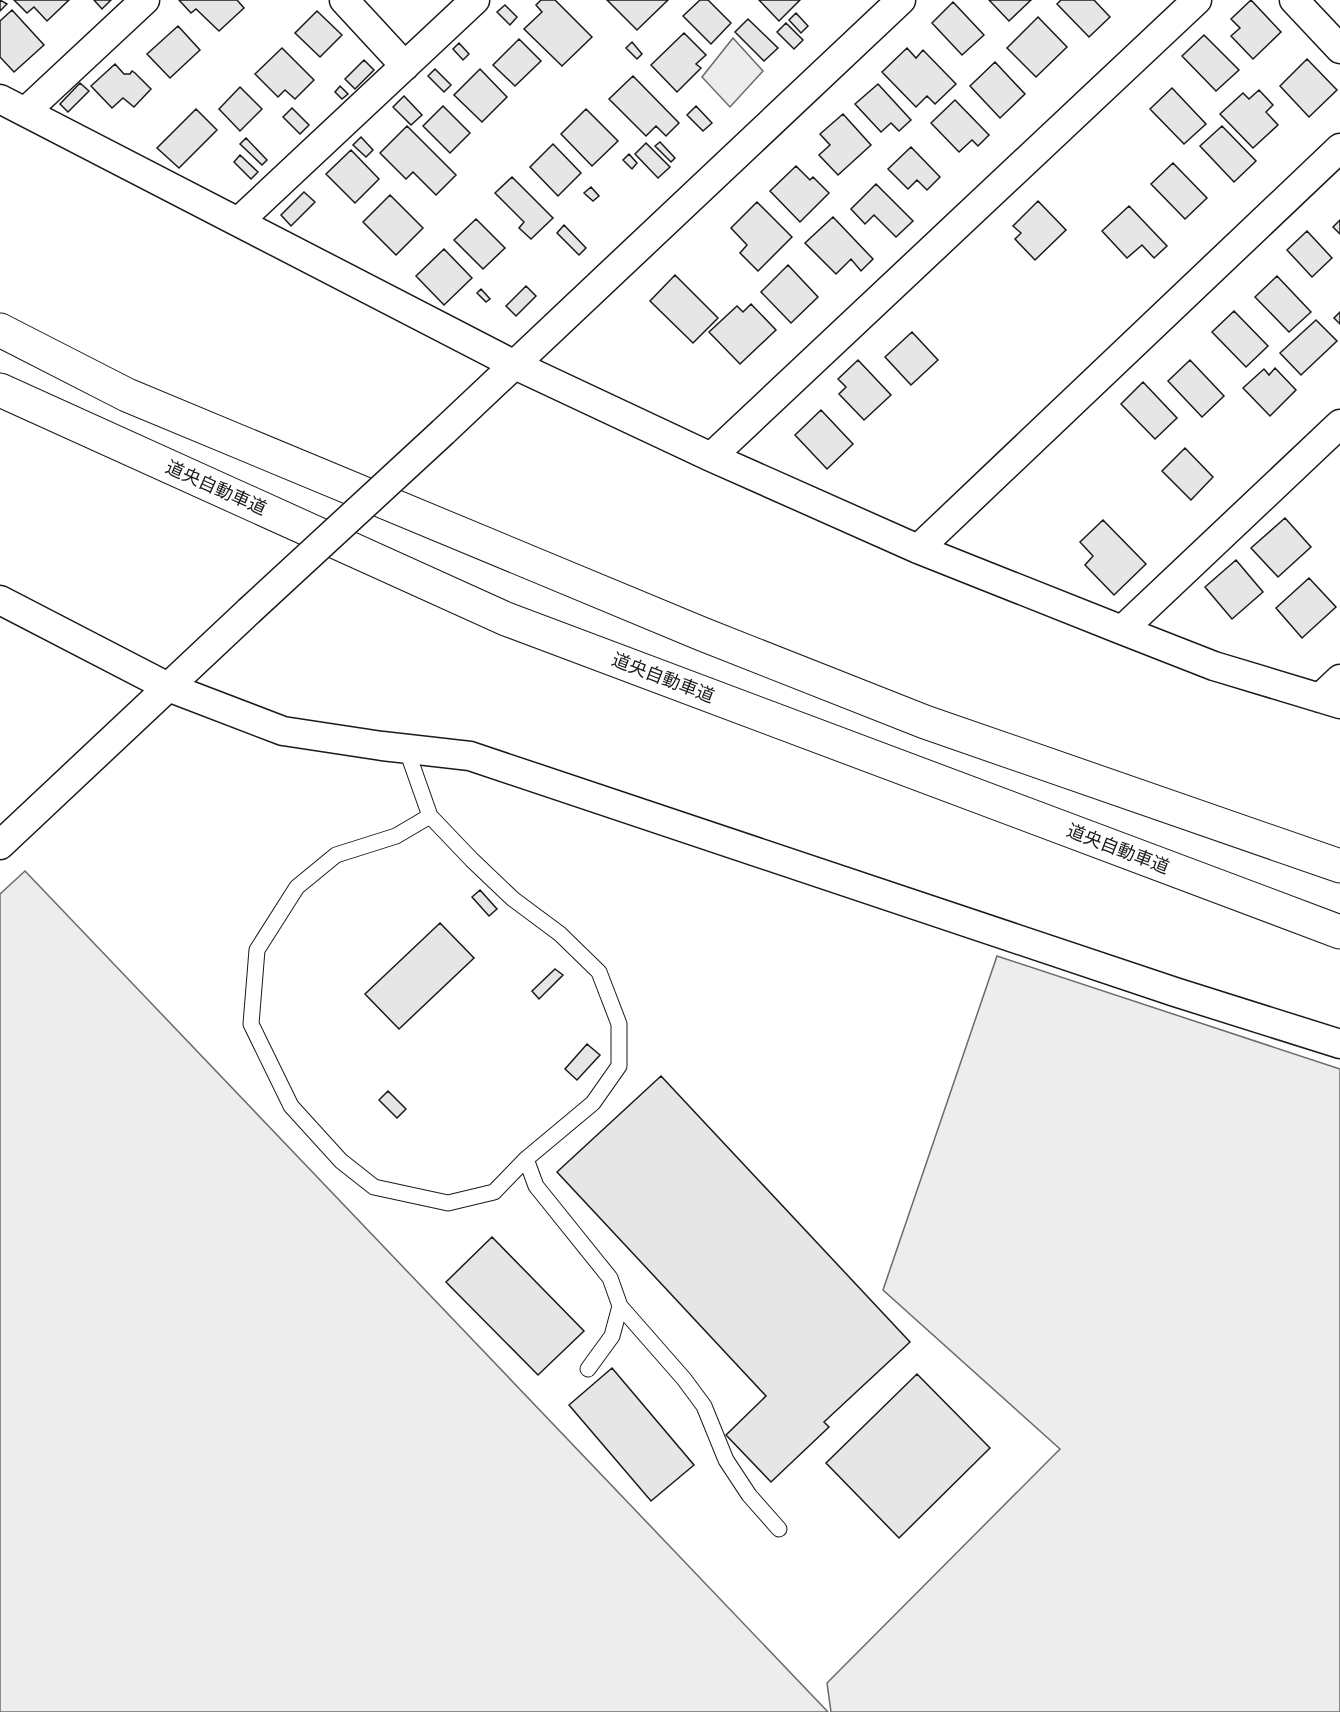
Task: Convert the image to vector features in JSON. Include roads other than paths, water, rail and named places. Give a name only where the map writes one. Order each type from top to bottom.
[{"type":"highway","points":[[0,330],[126,395],[702,634],[925,722],[1340,866]]},
{"type":"highway","name":"道央自動車道","points":[[0,390],[506,619],[1340,932]]},
{"type":"highway","points":[[925,722],[1340,844]]},
{"type":"street","points":[[145,0],[12,105],[515,364],[711,457],[918,549],[1214,666],[1333,694]]},
{"type":"street","points":[[344,0],[405,66]]},
{"type":"street","points":[[238,222],[475,0]]},
{"type":"street","points":[[0,845],[901,0]]},
{"type":"street","points":[[711,457],[1197,0]]},
{"type":"street","points":[[1294,0],[1340,49]]},
{"type":"street","points":[[918,549],[1340,148]]},
{"type":"street","points":[[1122,630],[1340,424]]},
{"type":"street","points":[[0,600],[168,687],[282,731],[470,756],[1152,984],[1340,1044]]},
{"type":"lane","points":[[406,748],[430,816],[513,899],[560,934],[599,972],[619,1024],[619,1066],[592,1103],[526,1159],[494,1192],[448,1203],[374,1187],[341,1161],[291,1106],[251,1024],[256,950],[297,887],[336,855],[396,836],[430,816]]},
{"type":"lane","points":[[526,1159],[536,1186],[610,1278],[620,1306],[684,1379],[704,1406],[726,1460],[749,1495],[779,1529]]},
{"type":"lane","points":[[588,1369],[612,1336],[620,1306]]}]
